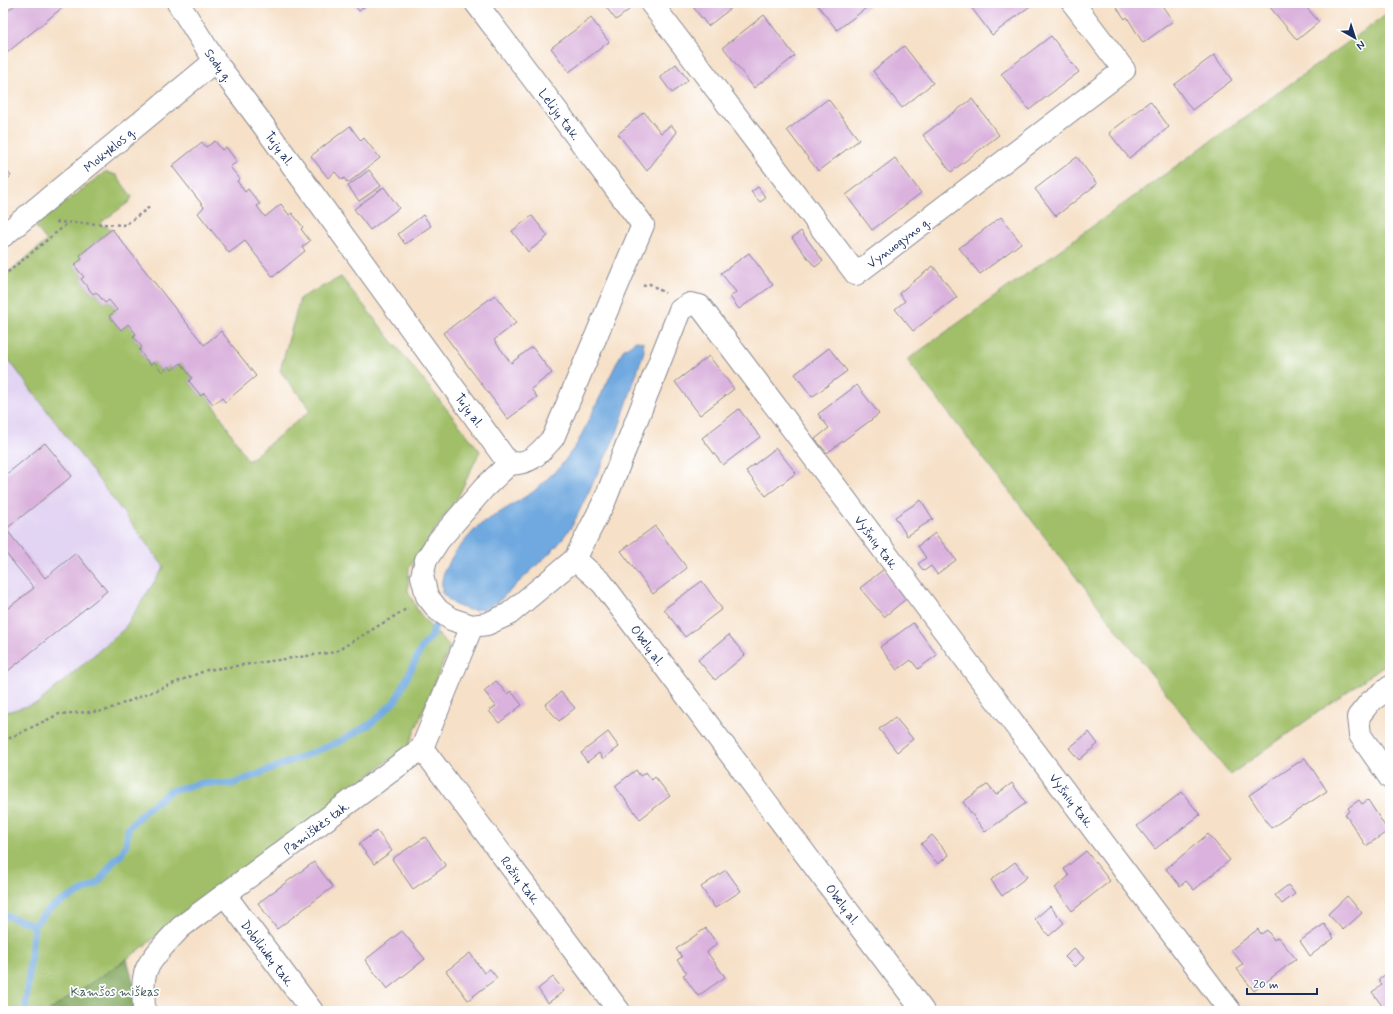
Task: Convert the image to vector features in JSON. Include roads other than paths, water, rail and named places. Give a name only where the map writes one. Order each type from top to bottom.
[{"type":"street","name":"Sodų g.","points":[[178,3],[214,61],[263,124]]},
{"type":"street","name":"Lelijų tak.","points":[[476,3],[644,225],[554,438],[534,458],[523,464],[509,464]]},
{"type":"street","name":"Vynuogyno g.","points":[[651,3],[856,274],[1124,70],[1073,3]]},
{"type":"street","name":"Mokyklos g.","points":[[3,236],[214,61]]},
{"type":"street","name":"Tujų al.","points":[[263,124],[509,464]]},
{"type":"street","name":"Vyšnių tak.","points":[[575,559],[605,500],[680,310],[690,304],[700,306],[1230,1011]]},
{"type":"street","points":[[509,464],[479,494],[439,540],[426,560],[422,576],[428,596],[438,610],[451,619],[472,626],[487,624],[508,614],[575,559]]},
{"type":"street","name":"Obelų al.","points":[[575,559],[602,583],[923,1011]]},
{"type":"street","points":[[422,748],[472,626]]},
{"type":"street","points":[[1390,687],[1370,702],[1358,717],[1360,735],[1390,778]]},
{"type":"street","name":"Pamiškės tak.","points":[[144,1011],[143,985],[147,968],[163,946],[181,927],[422,748]]},
{"type":"street","name":"Rožių tak.","points":[[422,748],[619,1011]]},
{"type":"street","name":"Dobiliukų tak.","points":[[225,895],[312,1011]]},
{"type":"water","points":[[636,341],[643,342],[644,351],[617,433],[572,526],[556,547],[500,600],[485,609],[469,610],[455,605],[442,593],[442,581],[444,571],[455,552],[478,526],[533,492],[560,467],[577,444],[623,350]]},
{"type":"waterway","points":[[25,1011],[34,925],[48,910],[60,902],[97,884],[114,861],[121,855],[126,845],[128,828],[147,809],[170,791],[202,783],[233,784],[339,742],[372,723],[396,700],[422,647],[431,637],[437,621]]},
{"type":"waterway","points":[[3,915],[34,925]]},
{"type":"park label","name":"Kamšos miškas","points":[[115,991]]}]
